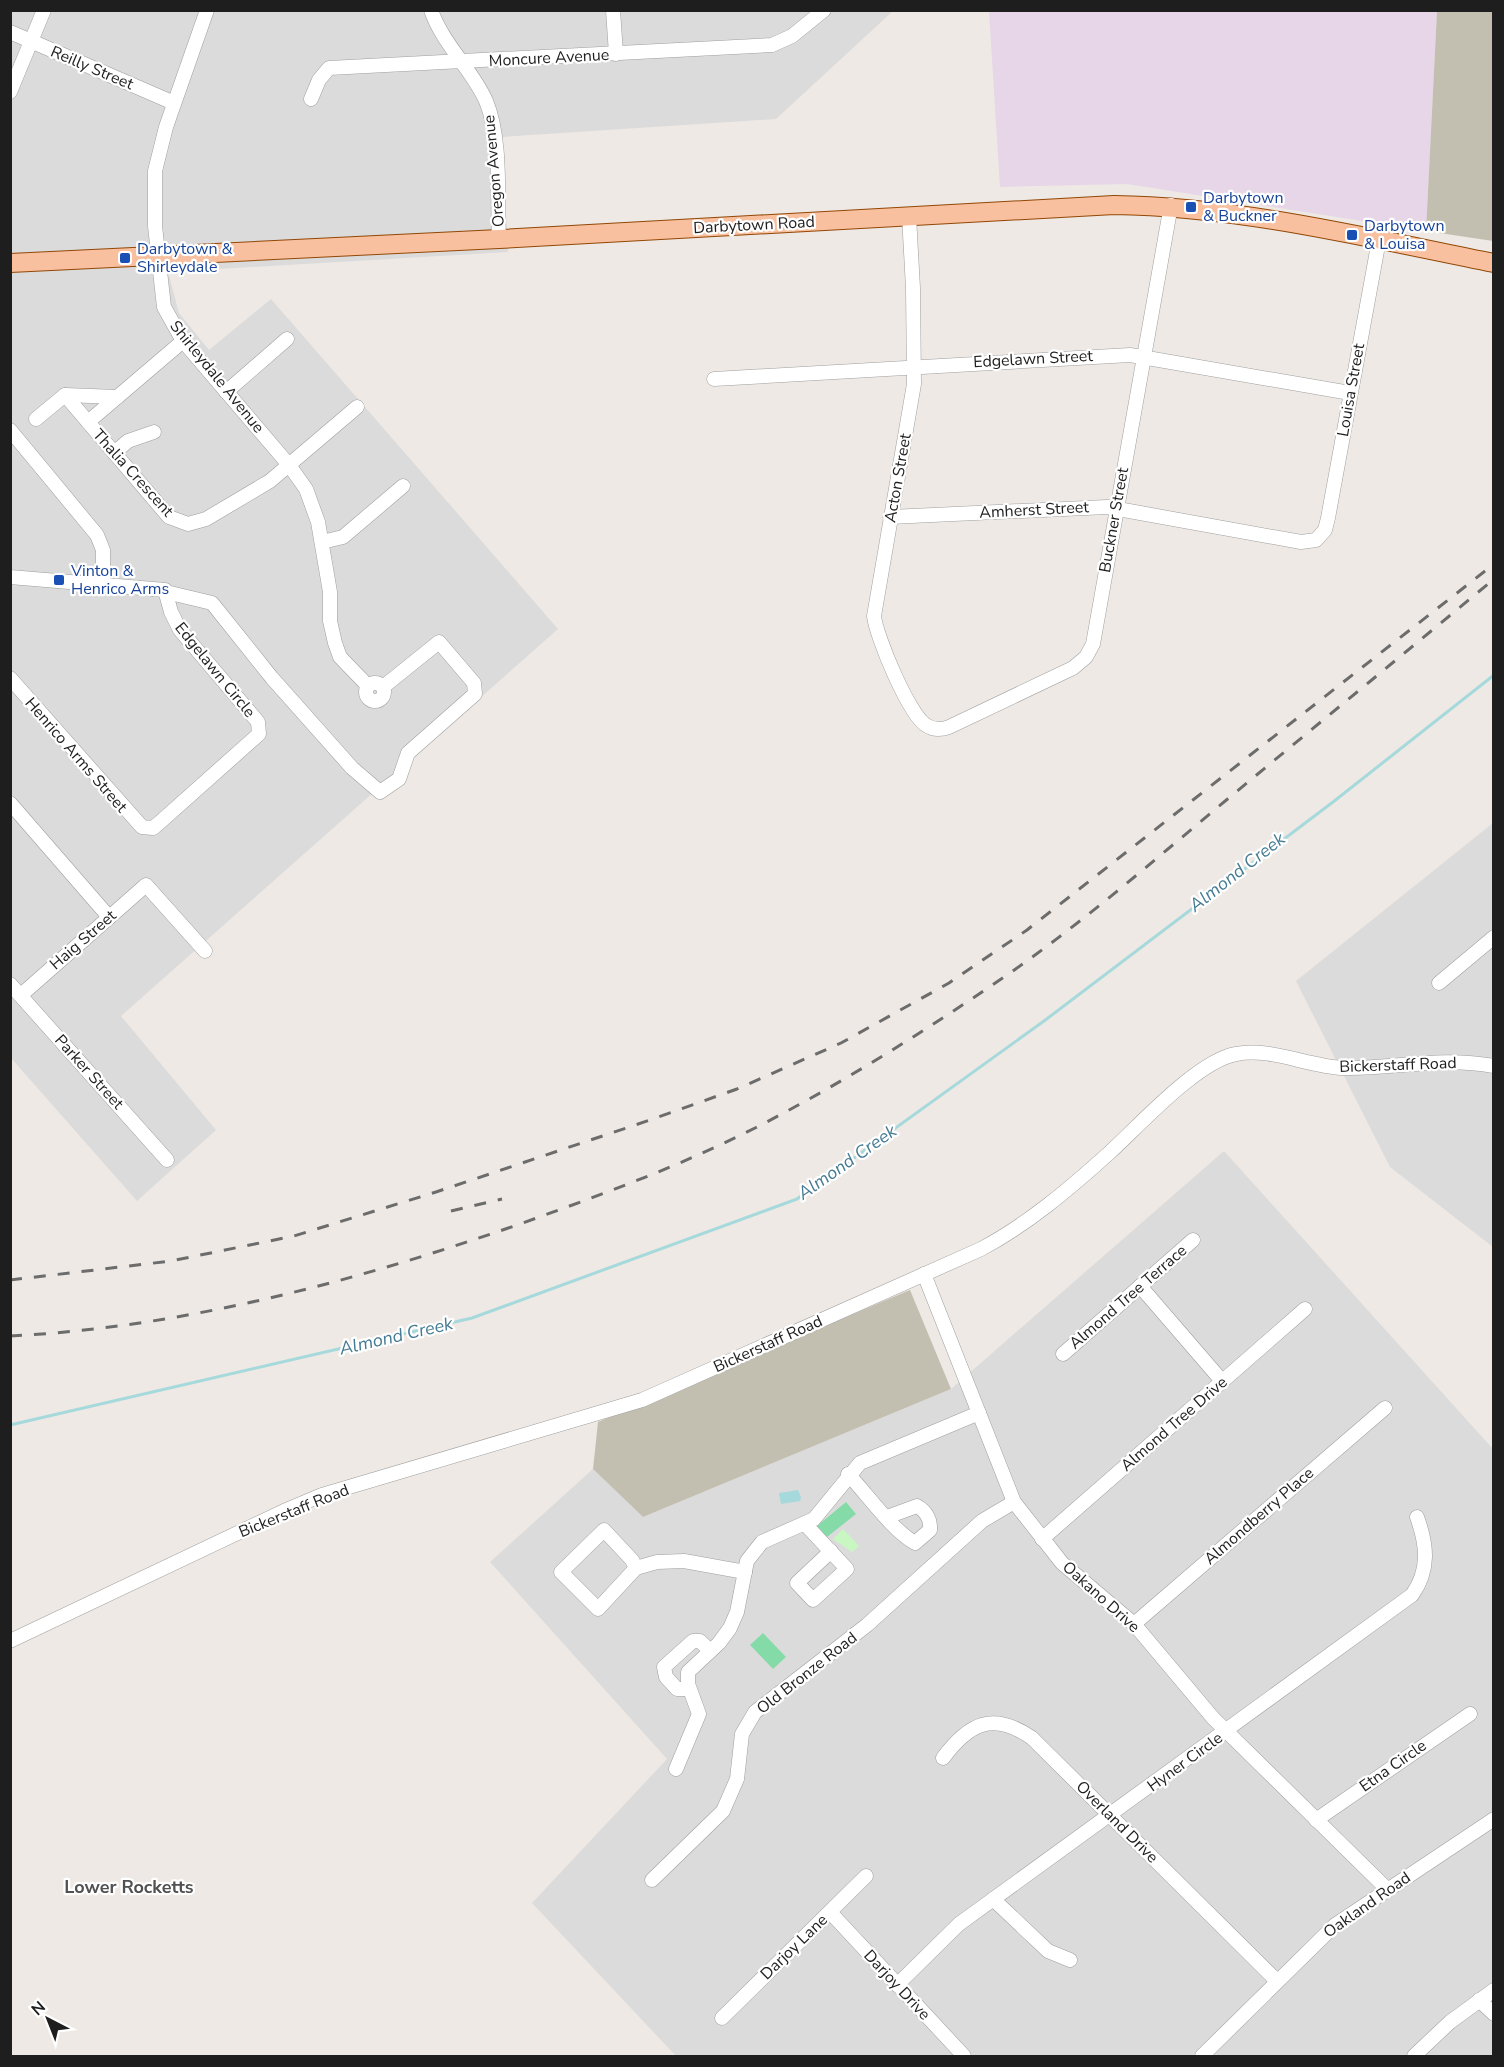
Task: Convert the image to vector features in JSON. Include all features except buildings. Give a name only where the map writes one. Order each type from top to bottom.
[{"type":"main road","name":"Darbytown Road","points":[[10,263],[1114,205],[1171,205],[1227,211],[1494,263]]},
{"type":"street","points":[[10,92],[44,10]]},
{"type":"street","name":"Shirleydale Avenue","points":[[166,592],[212,603],[288,696],[352,768],[380,792],[399,779],[408,753],[475,694],[474,683],[439,642],[383,687],[383,697],[374,702],[366,696],[368,686],[340,657],[335,643],[330,621],[330,592],[322,542],[314,507],[306,489],[289,465],[183,341],[164,307],[153,200],[156,171],[174,103],[207,10]]},
{"type":"street","name":"Oregon Avenue","points":[[431,10],[438,28],[482,93],[490,114],[499,239]]},
{"type":"street","points":[[613,10],[616,54]]},
{"type":"street","name":"Moncure Avenue","points":[[311,99],[319,80],[329,69],[772,45],[801,29],[824,10]]},
{"type":"street","name":"Reilly Street","points":[[10,32],[174,103]]},
{"type":"street","name":"Buckner Street","points":[[926,726],[938,729],[949,727],[1073,668],[1086,657],[1093,644],[1171,205]]},
{"type":"street","name":"Acton Street","points":[[909,216],[914,288],[914,366],[910,407],[876,597],[875,625],[892,668],[915,712],[926,726]]},
{"type":"street","name":"Louisa Street","points":[[1318,538],[1325,530],[1328,518],[1379,240]]},
{"type":"street","points":[[226,392],[287,339]]},
{"type":"street","name":"Thalia Crescent","points":[[183,341],[88,422],[170,517],[188,524],[206,519],[270,481],[357,407]]},
{"type":"street","name":"Edgelawn Street","points":[[714,379],[1104,355],[1145,356],[1350,393]]},
{"type":"street","points":[[36,419],[65,395],[117,397]]},
{"type":"street","points":[[65,395],[88,422]]},
{"type":"street","points":[[10,430],[98,535],[103,550],[103,584]]},
{"type":"street","points":[[114,453],[128,441],[154,432]]},
{"type":"street","points":[[322,542],[343,537],[403,486]]},
{"type":"street","name":"Amherst Street","points":[[890,517],[1116,508],[1301,542],[1318,538]]},
{"type":"street","points":[[10,577],[161,589],[166,592]]},
{"type":"street","name":"Edgelawn Circle","points":[[145,828],[153,828],[259,734],[258,722],[176,623],[166,592]]},
{"type":"street","name":"Henrico Arms Street","points":[[10,678],[137,825],[145,828]]},
{"type":"street","points":[[10,803],[109,917]]},
{"type":"street","name":"Haig Street","points":[[21,995],[146,885],[205,951]]},
{"type":"street","points":[[1439,983],[1494,937]]},
{"type":"street","name":"Parker Street","points":[[10,984],[167,1160]]},
{"type":"street","name":"Bickerstaff Road","points":[[10,1641],[284,1511],[322,1496],[642,1400],[981,1249],[1020,1226],[1106,1156],[1207,1066],[1228,1055],[1262,1054],[1305,1064],[1344,1068],[1432,1061],[1494,1066]]},
{"type":"street","name":"Almond Tree Terrace","points":[[1063,1354],[1193,1240]]},
{"type":"street","name":"Oakano Drive","points":[[924,1274],[1014,1502],[1042,1539],[1078,1579],[1134,1624],[1193,1698],[1388,1890]]},
{"type":"street","points":[[1140,1286],[1222,1382]]},
{"type":"street","name":"Almond Tree Drive","points":[[1042,1539],[1305,1310]]},
{"type":"street","name":"Almondberry Place","points":[[1134,1624],[1385,1408]]},
{"type":"street","points":[[676,1769],[699,1714],[689,1689],[688,1672],[724,1638],[734,1620],[752,1552],[762,1542],[805,1524],[822,1512],[848,1474],[868,1458],[979,1413]]},
{"type":"street","points":[[848,1474],[887,1517]]},
{"type":"street","name":"Old Bronze Road","points":[[652,1880],[723,1811],[737,1779],[742,1734],[755,1712],[867,1625],[982,1521],[1014,1502]]},
{"type":"street","name":"Hyner Circle","points":[[897,1985],[959,1924],[1412,1595],[1421,1580],[1426,1563],[1425,1542],[1417,1517]]},
{"type":"street","points":[[805,1524],[831,1551]]},
{"type":"street","points":[[636,1568],[632,1560],[604,1530],[561,1572],[598,1610],[636,1568],[657,1562],[676,1561],[745,1572]]},
{"type":"street","points":[[689,1689],[677,1689],[666,1677],[664,1667],[693,1641],[700,1641],[710,1651]]},
{"type":"street","name":"Etna Circle","points":[[1316,1820],[1470,1714]]},
{"type":"street","name":"Overland Drive","points":[[944,1758],[957,1739],[975,1727],[992,1723],[1014,1727],[1032,1738],[1277,1981]]},
{"type":"street","name":"Oakland Road","points":[[1202,2056],[1335,1925],[1494,1819]]},
{"type":"street","name":"Darjoy Lane","points":[[722,2018],[866,1876]]},
{"type":"street","points":[[993,1899],[1048,1951],[1070,1960]]},
{"type":"street","name":"Darjoy Drive","points":[[830,1912],[964,2056]]},
{"type":"street","points":[[1414,2056],[1450,2022],[1494,1990]]},
{"type":"street","points":[[1479,2001],[1494,2014]]},
{"type":"shaded area","points":[[10,11],[893,11],[776,119],[502,137],[508,252],[168,272],[179,313],[209,350],[271,299],[558,629],[121,1016],[216,1130],[137,1201],[11,1058]]},
{"type":"shaded area","points":[[989,11],[1437,11],[1426,231],[1127,184],[1000,187]]},
{"type":"shaded area","points":[[1437,11],[1493,11],[1493,241],[1426,231]]},
{"type":"shaded area","points":[[1493,823],[1493,1247],[1390,1167],[1296,981]]},
{"type":"shaded area","points":[[1224,1151],[1493,1449],[1493,2056],[676,2056],[532,1903],[667,1759],[490,1562],[593,1469],[643,1517],[951,1389]]},
{"type":"shaded area","points":[[910,1290],[951,1389],[643,1517],[593,1469],[598,1422]]},
{"type":"green space","points":[[846,1502],[856,1514],[827,1537],[817,1526]]},
{"type":"green space","points":[[843,1529],[859,1546],[852,1552],[833,1539]]},
{"type":"green space","points":[[763,1633],[786,1657],[773,1669],[750,1645]]},
{"type":"water","points":[[798,1490],[800,1501],[781,1504],[779,1493]]},
{"type":"waterway","name":"Almond Creek","points":[[10,1425],[472,1318],[797,1199],[1044,1021],[1333,802],[1494,675]]},
{"type":"railway","points":[[10,1280],[171,1261],[294,1236],[436,1192],[650,1120],[737,1089],[841,1043],[949,983],[1027,930],[1494,564]]},
{"type":"railway","points":[[10,1336],[140,1323],[204,1312],[331,1283],[455,1246],[578,1203],[667,1168],[755,1128],[885,1055],[1039,952],[1122,887],[1494,579]]},
{"type":"railway","points":[[451,1211],[502,1199]]},
{"type":"place","name":"Darbytown & Buckner","points":[[1191,207]]},
{"type":"place","name":"Darbytown & Louisa","points":[[1352,235]]},
{"type":"place","name":"Darbytown & Shirleydale","points":[[125,258]]},
{"type":"place","name":"Vinton & Henrico Arms","points":[[59,580]]},
{"type":"district","name":"Lower Rocketts","points":[[129,1887]]}]
